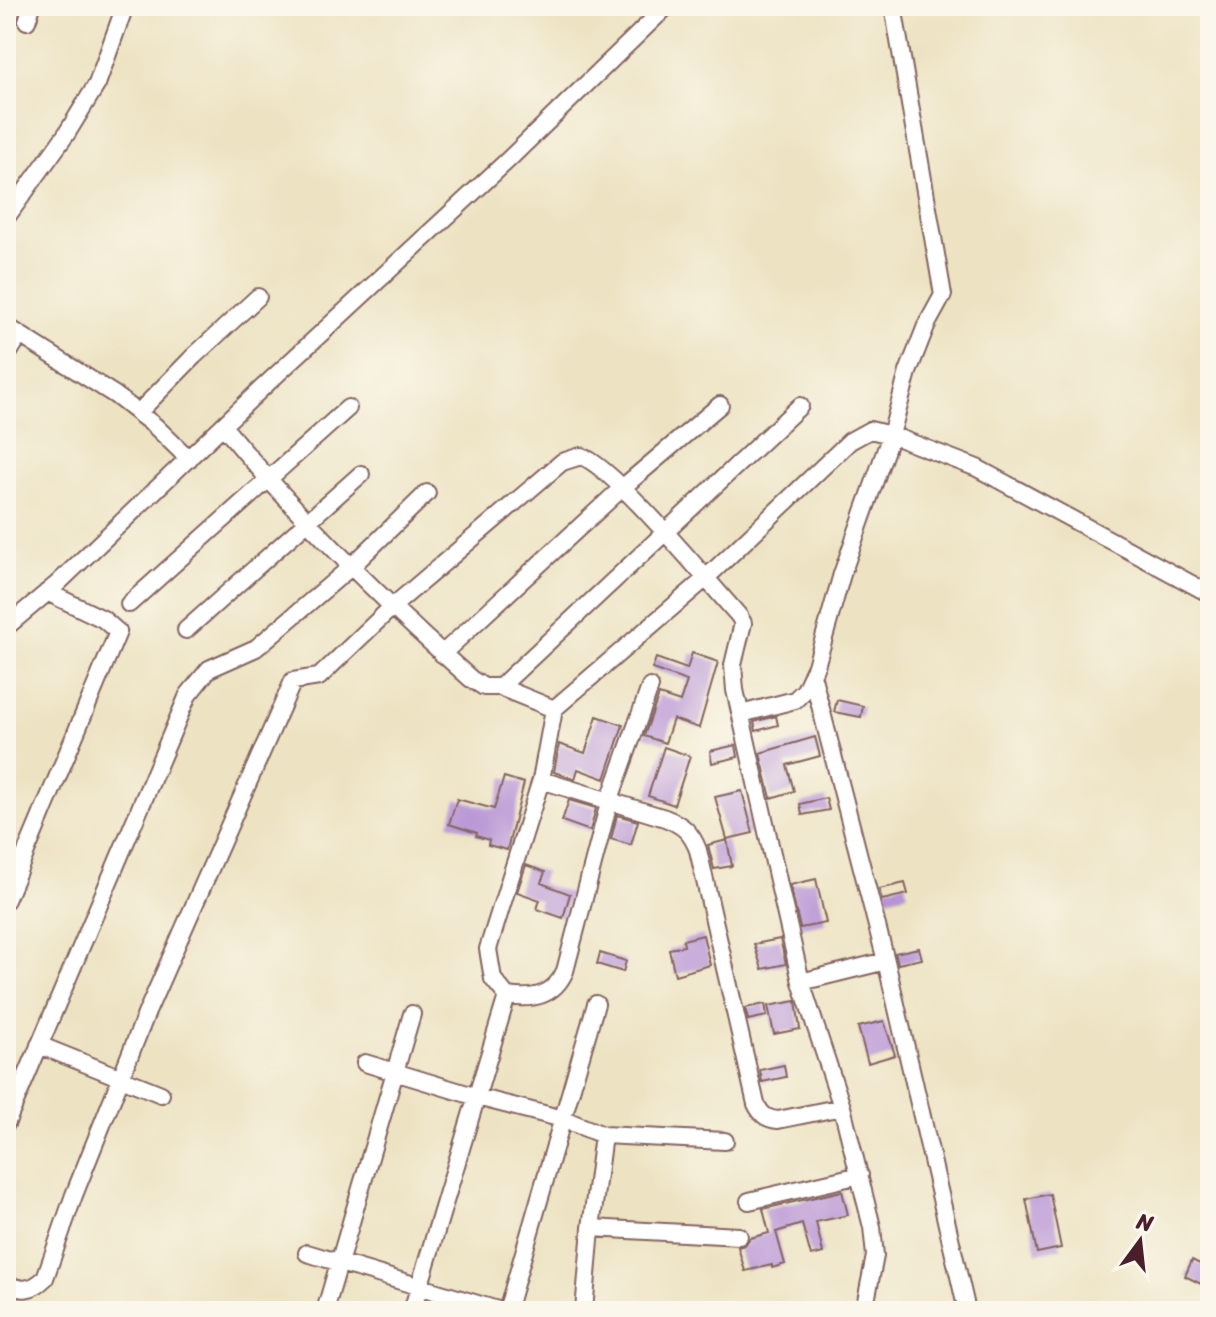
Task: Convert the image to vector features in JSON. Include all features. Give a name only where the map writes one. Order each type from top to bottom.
[{"type":"street","points":[[6,218],[67,133],[97,84],[125,6]]},
{"type":"street","points":[[6,627],[507,161],[646,14],[667,6]]},
{"type":"street","points":[[741,714],[795,700],[805,690],[891,435],[908,372],[926,326],[943,295],[893,6]]},
{"type":"street","points":[[138,413],[258,297]]},
{"type":"street","points":[[6,357],[13,330],[89,377],[138,413],[189,459]]},
{"type":"street","points":[[442,654],[622,488],[720,405]]},
{"type":"street","points":[[500,687],[800,406]]},
{"type":"street","points":[[129,604],[348,408]]},
{"type":"street","points":[[223,426],[268,481],[308,523],[392,607],[471,679],[484,687],[500,687],[554,709]]},
{"type":"street","points":[[650,687],[610,799],[559,984],[548,993],[520,998],[507,996],[493,979],[488,949],[541,780],[554,709],[705,579],[850,441],[870,430],[977,468],[1210,594]]},
{"type":"street","points":[[6,1284],[19,1290],[29,1289],[45,1278],[121,1078],[293,681],[319,677],[392,607],[571,457],[588,458],[622,488],[743,623],[733,665],[741,714],[801,982],[842,1107],[872,1227],[875,1256],[864,1311]]},
{"type":"street","points":[[186,630],[361,474]]},
{"type":"street","points":[[6,1124],[188,695],[209,669],[256,648],[352,566],[427,493]]},
{"type":"street","points":[[6,900],[118,632],[103,619],[47,592]]},
{"type":"street","points":[[812,674],[886,961],[967,1311]]},
{"type":"street","points":[[541,780],[610,799],[681,824],[693,838],[741,1044],[761,1113],[769,1119],[778,1120],[842,1107]]},
{"type":"street","points":[[801,982],[886,961]]},
{"type":"street","points":[[412,1311],[507,996]]},
{"type":"street","points":[[307,1253],[504,1311],[596,1004]]},
{"type":"street","points":[[325,1311],[412,1014]]},
{"type":"street","points":[[39,1045],[161,1094]]},
{"type":"street","points":[[365,1063],[563,1119],[603,1135],[725,1141]]},
{"type":"street","points":[[584,1311],[603,1135]]},
{"type":"street","points":[[749,1201],[860,1175]]},
{"type":"street","points":[[591,1228],[739,1236]]},
{"type":"building","points":[[692,653],[718,662],[699,728],[673,719],[665,743],[644,736],[659,695],[680,702],[687,681],[652,669],[656,658],[687,669]]},
{"type":"building","points":[[837,700],[863,706],[861,717],[834,712]]},
{"type":"building","points":[[597,716],[623,725],[605,779],[578,769],[575,779],[554,772],[559,744],[585,753]]},
{"type":"building","points":[[776,716],[778,725],[756,731],[754,722]]},
{"type":"building","points":[[815,737],[820,756],[787,765],[794,791],[771,798],[760,753]]},
{"type":"building","points":[[736,745],[738,757],[712,763],[710,751]]},
{"type":"building","points":[[664,747],[690,756],[674,805],[648,796]]},
{"type":"building","points":[[504,777],[524,783],[507,850],[488,845],[489,840],[476,836],[477,833],[449,824],[457,799],[494,809]]},
{"type":"building","points":[[742,791],[753,833],[727,839],[715,797]]},
{"type":"building","points":[[826,798],[829,810],[802,815],[800,804]]},
{"type":"building","points":[[569,800],[596,808],[590,831],[562,821]]},
{"type":"building","points":[[617,815],[638,821],[631,845],[611,839]]},
{"type":"building","points":[[727,840],[732,866],[714,869],[708,845]]},
{"type":"building","points":[[526,865],[545,872],[541,883],[570,894],[563,918],[537,909],[540,900],[517,892]]},
{"type":"building","points":[[816,879],[826,923],[800,928],[790,885]]},
{"type":"building","points":[[905,883],[908,894],[882,900],[879,889]]},
{"type":"building","points":[[703,935],[710,965],[675,975],[669,949],[684,946],[683,940]]},
{"type":"building","points":[[780,939],[786,964],[762,969],[754,944]]},
{"type":"building","points":[[919,948],[922,959],[898,964],[895,953]]},
{"type":"building","points":[[600,953],[626,961],[623,972],[597,964]]},
{"type":"building","points":[[796,1001],[800,1029],[774,1034],[768,1006]]},
{"type":"building","points":[[765,1004],[767,1016],[748,1020],[745,1008]]},
{"type":"building","points":[[884,1021],[895,1055],[868,1063],[858,1027]]},
{"type":"building","points":[[784,1065],[786,1077],[762,1082],[760,1070]]},
{"type":"building","points":[[842,1191],[848,1215],[816,1222],[823,1253],[811,1256],[802,1224],[776,1232],[785,1264],[745,1271],[738,1247],[745,1245],[750,1238],[769,1233],[763,1209]]},
{"type":"building","points":[[1050,1194],[1061,1248],[1037,1253],[1026,1199]]},
{"type":"building","points":[[1192,1260],[1210,1269],[1207,1287],[1185,1276]]}]
